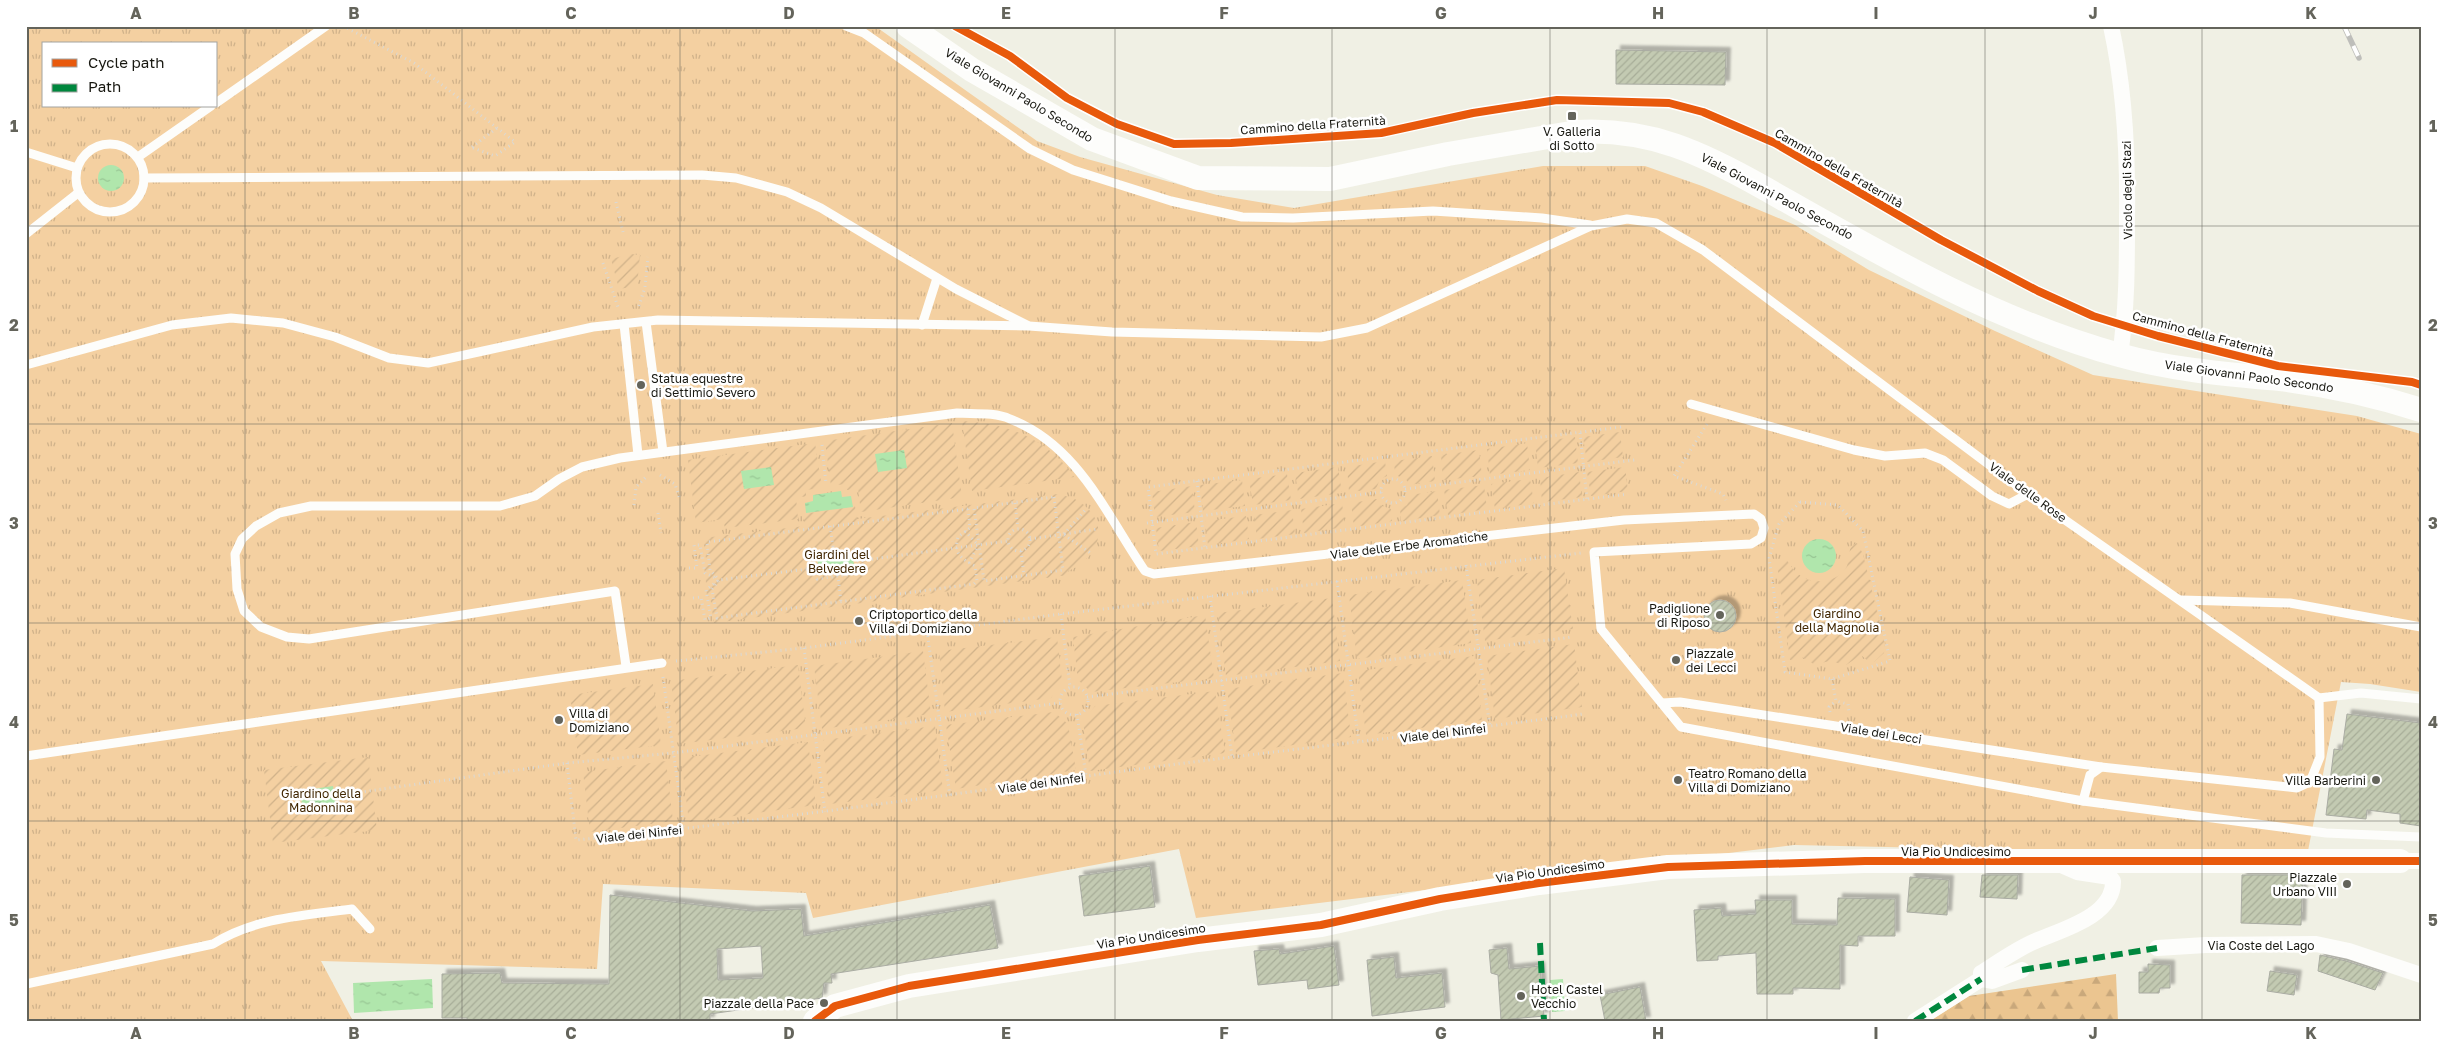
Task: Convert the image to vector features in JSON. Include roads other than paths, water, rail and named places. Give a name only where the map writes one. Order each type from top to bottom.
[{"type":"main road","name":"Viale Giovanni Paolo Secondo","points":[[908,26],[972,70],[1092,139],[1198,178],[1330,179],[1448,154],[1576,132],[1618,133],[1657,139],[1684,148],[1726,167],[1825,223],[1995,311],[2040,330],[2120,356],[2204,372],[2340,388],[2421,410]]},
{"type":"main road","name":"Via Pio Undicesimo","points":[[815,1021],[835,1006],[909,986],[1198,940],[1321,924],[1440,899],[1539,883],[1668,867],[1865,861],[2410,861]]},
{"type":"street","name":"Vicolo degli Stazi","points":[[2111,26],[2124,96],[2126,140],[2127,278],[2120,356]]},
{"type":"street","points":[[1981,979],[1981,973],[2014,952],[2086,920],[2108,898],[2113,885],[2110,878],[2077,872],[2057,862]]},
{"type":"street","name":"Via Coste del Lago","points":[[2157,948],[2316,944],[2349,951],[2421,975]]},
{"type":"street","points":[[1915,1021],[1981,979],[1992,981],[2022,970]]},
{"type":"lane","points":[[218,102],[326,26]]},
{"type":"lane","points":[[846,26],[864,33],[1030,149],[1073,170],[1171,201],[1242,217],[1293,218],[1433,211],[1542,218],[1591,226]]},
{"type":"lane","points":[[138,157],[208,108]]},
{"type":"lane","points":[[110,143],[120,145],[138,157],[143,167],[142,189],[137,200],[128,208],[117,212],[95,209],[85,202],[78,193],[76,185],[77,168],[89,150],[110,143]]},
{"type":"lane","points":[[26,152],[77,168]]},
{"type":"lane","points":[[144,178],[702,175],[736,178],[787,192],[821,208],[936,278],[1029,326]]},
{"type":"lane","points":[[26,234],[78,193]]},
{"type":"lane","name":"Viale delle Rose","points":[[1591,226],[1627,219],[1656,223],[1703,250],[2028,494],[2182,600],[2319,698]]},
{"type":"lane","points":[[26,365],[172,325],[232,318],[283,323],[335,337],[389,358],[428,363],[594,327],[646,322],[1029,326],[1112,332],[1321,337],[1367,328],[1591,226]]},
{"type":"lane","points":[[922,325],[936,278]]},
{"type":"lane","points":[[626,666],[615,591],[309,639],[287,637],[261,627],[244,611],[237,589],[235,554],[242,539],[256,526],[279,513],[311,506],[500,506],[535,496],[559,479],[582,467],[638,455],[663,452],[646,322]]},
{"type":"lane","points":[[624,324],[638,455]]},
{"type":"lane","points":[[1691,404],[1854,450],[1885,456],[1925,453],[1943,460],[1992,496],[2009,504],[2028,494]]},
{"type":"lane","name":"Viale delle Erbe Aromatiche","points":[[663,452],[957,414],[985,414],[1009,418],[1052,442],[1071,461],[1091,486],[1141,565],[1145,570],[1154,574],[1624,520],[1754,514],[1761,520],[1764,528],[1761,538],[1751,544],[1594,552],[1601,629],[1662,704]]},
{"type":"lane","points":[[2182,600],[2290,603],[2421,627]]},
{"type":"lane","points":[[26,756],[626,666],[662,663]]},
{"type":"lane","points":[[2319,698],[2361,693],[2421,699]]},
{"type":"lane","name":"Viale dei Lecci","points":[[1662,704],[1680,702],[2101,767],[2297,788],[2310,782],[2320,757],[2319,698]]},
{"type":"lane","points":[[1662,704],[1681,727],[2083,801],[2326,833],[2421,837]]},
{"type":"lane","points":[[2083,801],[2090,775],[2101,767]]},
{"type":"lane","points":[[26,984],[213,944],[232,932],[265,922],[307,915],[352,908],[370,929]]},
{"type":"water","points":[[111,165],[120,169],[124,178],[120,187],[111,191],[102,187],[98,178],[102,169]]},
{"type":"water","points":[[904,450],[907,468],[878,472],[875,454]]},
{"type":"water","points":[[771,467],[774,485],[744,489],[741,471]]},
{"type":"water","points":[[841,491],[842,497],[851,496],[853,507],[806,513],[805,503],[813,501],[813,495]]},
{"type":"water","points":[[1819,539],[1826,540],[1831,544],[1835,549],[1835,563],[1831,568],[1826,572],[1819,573],[1812,572],[1807,568],[1803,563],[1802,556],[1803,549],[1807,544],[1812,540]]},
{"type":"water","points":[[852,554],[855,570],[820,575],[817,558]]},
{"type":"water","points":[[333,786],[336,807],[303,812],[300,791]]},
{"type":"water","points":[[432,979],[433,1008],[354,1013],[353,983]]},
{"type":"water","points":[[1563,979],[1565,1011],[1552,1012],[1550,980]]},
{"type":"railway","points":[[2344,26],[2359,58]]},
{"type":"place","name":"V. Galleria di Sotto","points":[[1572,116]]},
{"type":"place","name":"Statua equestre di Settimio Severo","points":[[641,385]]},
{"type":"place","name":"Padiglione di Riposo","points":[[1720,615]]},
{"type":"place","name":"Criptoportico della Villa di Domiziano","points":[[859,621]]},
{"type":"place","name":"Piazzale dei Lecci","points":[[1676,660]]},
{"type":"place","name":"Villa di Domiziano","points":[[559,720]]},
{"type":"place","name":"Teatro Romano della Villa di Domiziano","points":[[1678,780]]},
{"type":"place","name":"Villa Barberini","points":[[2376,780]]},
{"type":"place","name":"Piazzale Urbano VIII","points":[[2347,884]]},
{"type":"place","name":"Hotel Castel Vecchio","points":[[1521,996]]},
{"type":"place","name":"Piazzale della Pace","points":[[824,1003]]},
{"type":"park label","name":"Giardini del Belvedere","points":[[837,561]]},
{"type":"park label","name":"Giardino della Magnolia","points":[[1837,620]]},
{"type":"park label","name":"Giardino della Madonnina","points":[[321,800]]}]
